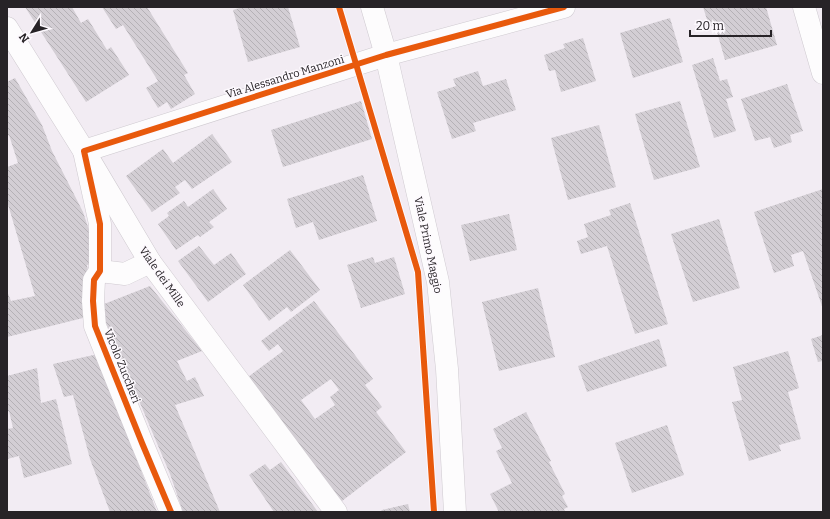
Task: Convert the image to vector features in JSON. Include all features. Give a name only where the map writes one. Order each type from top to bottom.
[{"type":"street","name":"Viale Primo Maggio","points":[[372,7],[386,55],[438,282],[447,370],[455,512]]},
{"type":"street","name":"Via Alessandro Manzoni","points":[[84,151],[386,55],[564,7]]},
{"type":"street","points":[[804,7],[823,74]]},
{"type":"street","name":"Viale dei Mille","points":[[7,28],[84,151],[150,262],[336,512]]},
{"type":"street","name":"Vicolo Zuccheri","points":[[84,151],[100,224],[100,271],[94,280],[93,301],[95,326],[171,512]]},
{"type":"street","points":[[100,271],[125,274],[150,262]]},
{"type":"building","points":[[25,7],[72,7],[81,23],[88,19],[107,50],[111,47],[129,75],[86,102]]},
{"type":"building","points":[[102,7],[147,7],[188,73],[184,75],[195,94],[171,109],[167,102],[158,108],[146,88],[158,81],[123,25],[116,29]]},
{"type":"building","points":[[242,7],[288,7],[300,47],[248,62],[233,10]]},
{"type":"building","points":[[703,7],[766,7],[777,45],[725,60],[715,25],[709,26]]},
{"type":"building","points":[[670,18],[683,62],[633,78],[620,33]]},
{"type":"building","points":[[583,38],[596,81],[561,92],[555,70],[549,71],[544,55],[565,48],[563,44]]},
{"type":"building","points":[[713,58],[720,81],[727,79],[733,97],[726,99],[736,131],[714,138],[692,65]]},
{"type":"building","points":[[478,71],[483,86],[506,79],[516,110],[473,123],[476,131],[452,139],[437,92],[456,86],[453,79]]},
{"type":"building","points":[[15,78],[42,125],[52,151],[83,212],[94,245],[94,263],[87,265],[90,286],[87,317],[7,337],[7,291],[11,301],[35,296],[7,201],[7,167],[18,163],[9,135],[7,136],[7,82]]},
{"type":"building","points":[[787,84],[803,131],[790,135],[792,142],[774,148],[770,137],[755,141],[741,99]]},
{"type":"building","points":[[361,101],[372,139],[283,167],[271,130]]},
{"type":"building","points":[[680,101],[700,167],[654,180],[635,114]]},
{"type":"building","points":[[599,125],[616,187],[568,200],[551,138]]},
{"type":"building","points":[[212,134],[232,162],[192,189],[185,180],[175,187],[180,193],[152,212],[126,176],[163,149],[173,163]]},
{"type":"building","points":[[363,175],[377,221],[319,240],[313,222],[296,228],[287,199]]},
{"type":"building","points":[[213,189],[227,209],[209,222],[214,227],[200,237],[198,235],[176,250],[158,224],[169,216],[167,213],[184,201],[188,207]]},
{"type":"building","points":[[823,189],[823,309],[803,251],[791,255],[794,266],[774,273],[754,212]]},
{"type":"building","points":[[630,203],[668,324],[635,334],[607,246],[581,254],[577,241],[588,237],[584,224],[611,215],[609,210]]},
{"type":"building","points":[[509,214],[517,250],[470,261],[461,225]]},
{"type":"building","points":[[719,219],[740,288],[693,302],[671,234]]},
{"type":"building","points":[[199,246],[214,265],[231,253],[246,274],[208,302],[178,261]]},
{"type":"building","points":[[290,250],[320,290],[291,312],[287,307],[269,321],[243,285]]},
{"type":"building","points":[[373,257],[375,263],[394,257],[405,294],[361,308],[347,265]]},
{"type":"building","points":[[150,286],[202,351],[177,361],[187,381],[195,377],[204,396],[175,405],[220,512],[183,512],[170,474],[99,306]]},
{"type":"building","points":[[538,288],[555,357],[499,371],[482,302]]},
{"type":"building","points":[[314,301],[373,379],[365,385],[382,407],[376,412],[406,452],[342,501],[248,377],[283,351],[278,344],[269,351],[261,341]],"holes":[[[331,379],[339,390],[330,397],[335,405],[315,419],[301,400]]]},
{"type":"building","points":[[823,335],[823,361],[818,362],[811,339]]},
{"type":"building","points":[[659,339],[667,366],[587,392],[578,366]]},
{"type":"building","points":[[788,351],[799,388],[788,392],[801,439],[779,445],[781,451],[749,461],[732,402],[742,400],[733,367]]},
{"type":"building","points":[[98,354],[157,512],[110,512],[90,459],[73,395],[64,397],[53,364]]},
{"type":"building","points":[[37,368],[41,403],[56,399],[72,464],[24,478],[19,456],[7,459],[7,429],[13,428],[9,411],[7,412],[7,376]]},
{"type":"building","points":[[526,412],[551,461],[549,462],[565,494],[562,496],[568,507],[564,509],[565,512],[499,512],[490,494],[512,483],[496,451],[502,448],[493,429]]},
{"type":"building","points":[[667,425],[684,475],[632,493],[615,443]]},
{"type":"building","points":[[281,462],[318,512],[274,512],[249,475],[265,464],[270,470]]},
{"type":"building","points":[[408,504],[410,512],[380,512],[382,510]]},
{"type":"cycle path","points":[[339,7],[418,272],[434,512]]},
{"type":"cycle path","points":[[171,512],[95,326],[93,301],[94,280],[100,271],[100,224],[84,151],[386,55],[564,7]]}]
